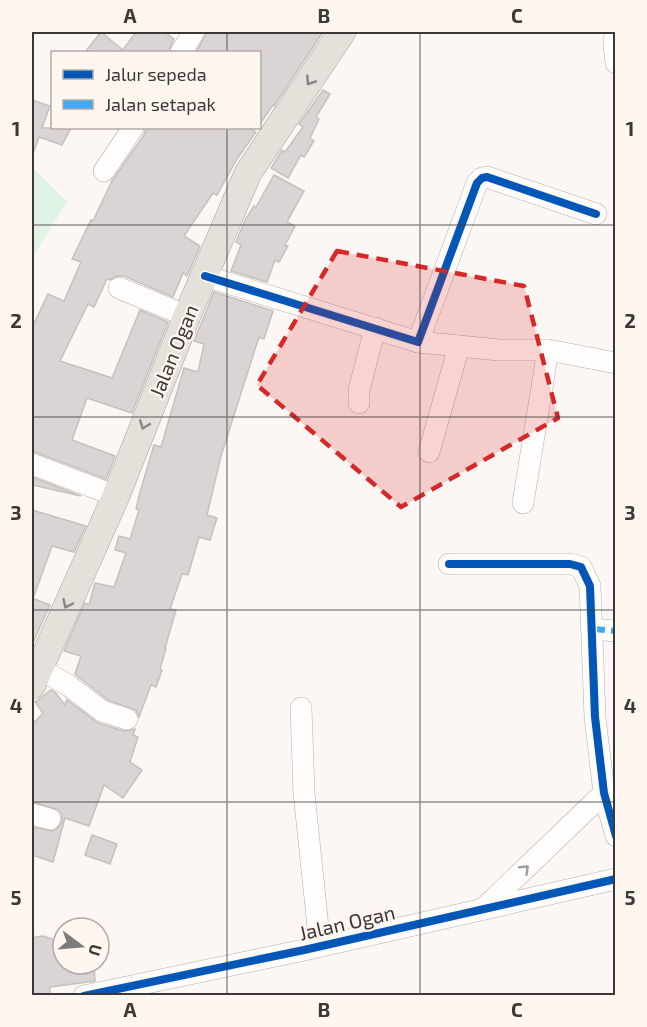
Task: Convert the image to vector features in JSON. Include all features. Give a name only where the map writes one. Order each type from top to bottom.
[{"type":"main road","name":"Jalan Ogan","points":[[35,677],[116,496],[187,316],[248,173],[342,32]]},
{"type":"street","points":[[182,51],[194,32]]},
{"type":"street","points":[[615,32],[615,63]]},
{"type":"street","points":[[104,171],[132,129]]},
{"type":"street","points":[[418,342],[477,183],[482,178],[488,177],[596,214]]},
{"type":"street","points":[[205,276],[418,342],[499,350],[548,350],[615,363]]},
{"type":"street","points":[[119,288],[187,316]]},
{"type":"street","points":[[359,403],[359,390],[375,328]]},
{"type":"street","points":[[429,452],[459,346]]},
{"type":"street","points":[[524,503],[548,350]]},
{"type":"street","points":[[32,464],[116,496]]},
{"type":"street","points":[[448,564],[570,564],[581,567],[591,586],[595,717],[604,794],[615,836]]},
{"type":"street","points":[[593,629],[615,631]]},
{"type":"street","points":[[35,677],[68,685],[102,711],[127,719]]},
{"type":"street","points":[[301,708],[304,793],[320,946]]},
{"type":"street","points":[[483,909],[604,794]]},
{"type":"street","name":"Jalan Ogan","points":[[84,996],[320,946],[615,879]]},
{"type":"highlighted area","points":[[337,251],[524,286],[558,418],[401,507],[257,385]]},
{"type":"green space","points":[[32,167],[67,202],[32,258]]},
{"type":"building","points":[[101,32],[123,50],[136,32],[164,32],[174,39],[168,51],[86,51]]},
{"type":"building","points":[[207,32],[323,32],[261,123],[261,51],[197,51]]},
{"type":"building","points":[[323,90],[330,94],[316,117],[319,119],[310,138],[314,141],[304,157],[301,155],[288,178],[271,168],[282,150],[285,152],[303,127],[299,124]]},
{"type":"building","points":[[32,100],[50,106],[42,128],[70,129],[62,145],[39,137],[32,151]]},
{"type":"building","points":[[146,129],[250,129],[256,132],[237,159],[217,195],[213,193],[184,236],[200,246],[187,276],[183,273],[173,297],[124,276],[107,279],[94,307],[88,304],[60,361],[112,378],[140,310],[168,322],[132,413],[87,398],[72,440],[115,456],[106,479],[32,451],[32,328],[48,294],[64,301],[81,262],[72,259],[112,181],[144,135]]},
{"type":"building","points":[[274,175],[304,191],[287,222],[295,226],[285,245],[288,246],[279,262],[275,260],[267,282],[231,271],[241,245],[236,242],[245,220],[254,206],[256,207]]},
{"type":"building","points":[[214,292],[273,311],[264,339],[259,337],[221,456],[207,515],[217,518],[210,540],[199,537],[188,575],[182,574],[170,609],[176,610],[160,669],[162,670],[156,687],[151,685],[139,717],[136,710],[108,700],[75,674],[81,656],[64,651],[85,603],[89,605],[95,583],[114,587],[126,553],[115,550],[119,536],[130,539],[139,510],[136,509],[140,492],[154,445],[161,447],[184,368],[198,372],[204,344],[194,341]]},
{"type":"building","points":[[32,477],[81,496],[32,485]]},
{"type":"building","points":[[32,510],[86,526],[74,552],[52,546],[34,596],[32,596]]},
{"type":"building","points":[[32,598],[50,605],[33,643],[32,642]]},
{"type":"building","points":[[51,690],[65,705],[67,700],[98,723],[124,731],[135,729],[133,735],[138,737],[130,762],[142,770],[123,798],[104,785],[89,826],[65,818],[53,862],[32,855],[32,827],[53,831],[62,822],[59,810],[32,802],[32,725],[43,713],[35,702]]},
{"type":"building","points":[[92,835],[117,844],[110,864],[85,855]]},
{"type":"building","points":[[43,936],[51,939],[51,976],[95,976],[95,981],[50,987],[50,994],[32,996],[32,938]]},
{"type":"marked path","points":[[593,629],[616,631]]},
{"type":"cycle path","points":[[205,276],[418,342],[477,183],[482,178],[487,177],[596,214]]},
{"type":"cycle path","points":[[449,564],[570,564],[581,567],[590,586],[595,717],[604,793],[616,836]]},
{"type":"cycle path","points":[[84,996],[304,950],[616,879]]}]
